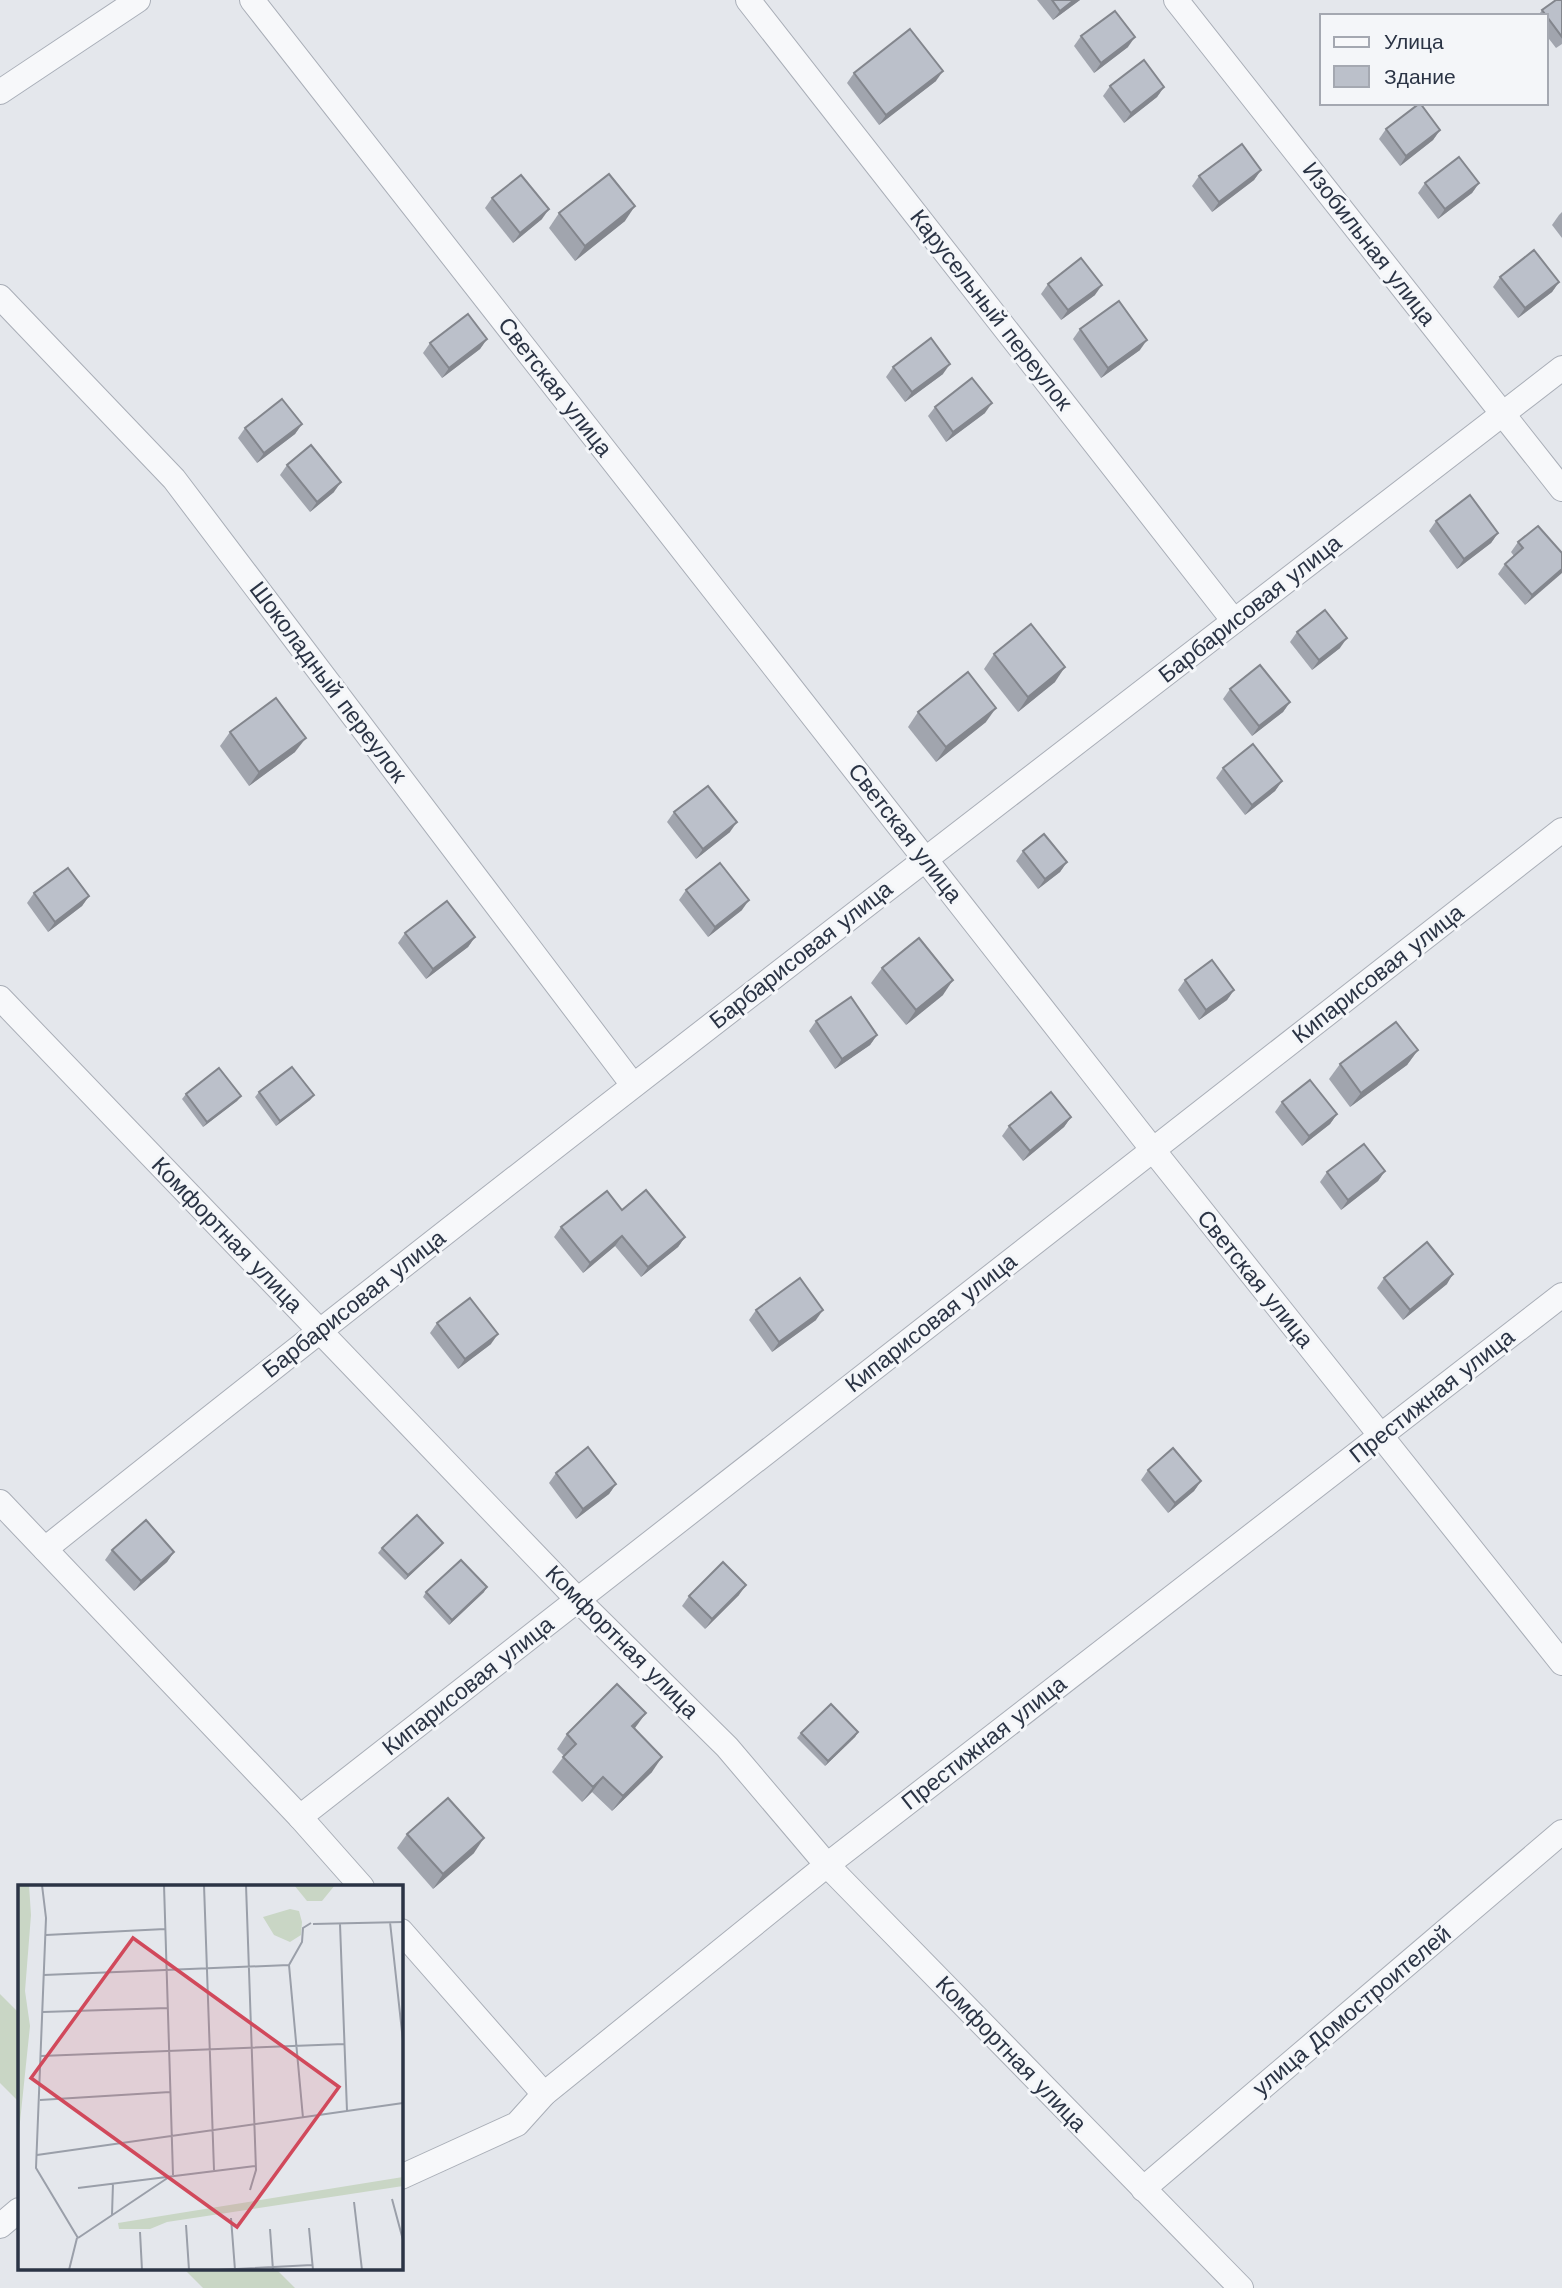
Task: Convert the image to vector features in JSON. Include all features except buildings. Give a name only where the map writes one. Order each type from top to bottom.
[{"type":"street","points":[[0,92],[138,0]]},
{"type":"street","name":"Светская улица","points":[[252,0],[1153,1150],[1562,1663]]},
{"type":"street","name":"Карусельный переулок","points":[[748,0],[1234,621]]},
{"type":"street","name":"Изобильная улица","points":[[1176,0],[1562,489]]},
{"type":"street","name":"Шоколадный переулок","points":[[0,297],[174,479],[634,1085]]},
{"type":"street","name":"Барбарисовая улица","points":[[41,1544],[1562,368]]},
{"type":"street","name":"Кипарисовая улица","points":[[300,1817],[1562,830]]},
{"type":"street","name":"Комфортная улица","points":[[0,998],[578,1600],[727,1747],[828,1865],[1241,2288]]},
{"type":"street","name":"Престижная улица","points":[[402,2177],[517,2124],[544,2094],[828,1865],[1562,1295]]},
{"type":"street","points":[[0,1502],[300,1817],[360,1885]]},
{"type":"street","points":[[0,1526],[41,1544]]},
{"type":"street","name":"улица Домостроителей","points":[[1143,2189],[1562,1832]]},
{"type":"street","points":[[402,1932],[544,2094]]},
{"type":"street","points":[[0,2226],[18,2211]]},
{"type":"green space","points":[[0,1994],[18,2012],[18,2101],[0,2083]]},
{"type":"green space","points":[[185,2270],[277,2270],[295,2288],[203,2288]]}]
